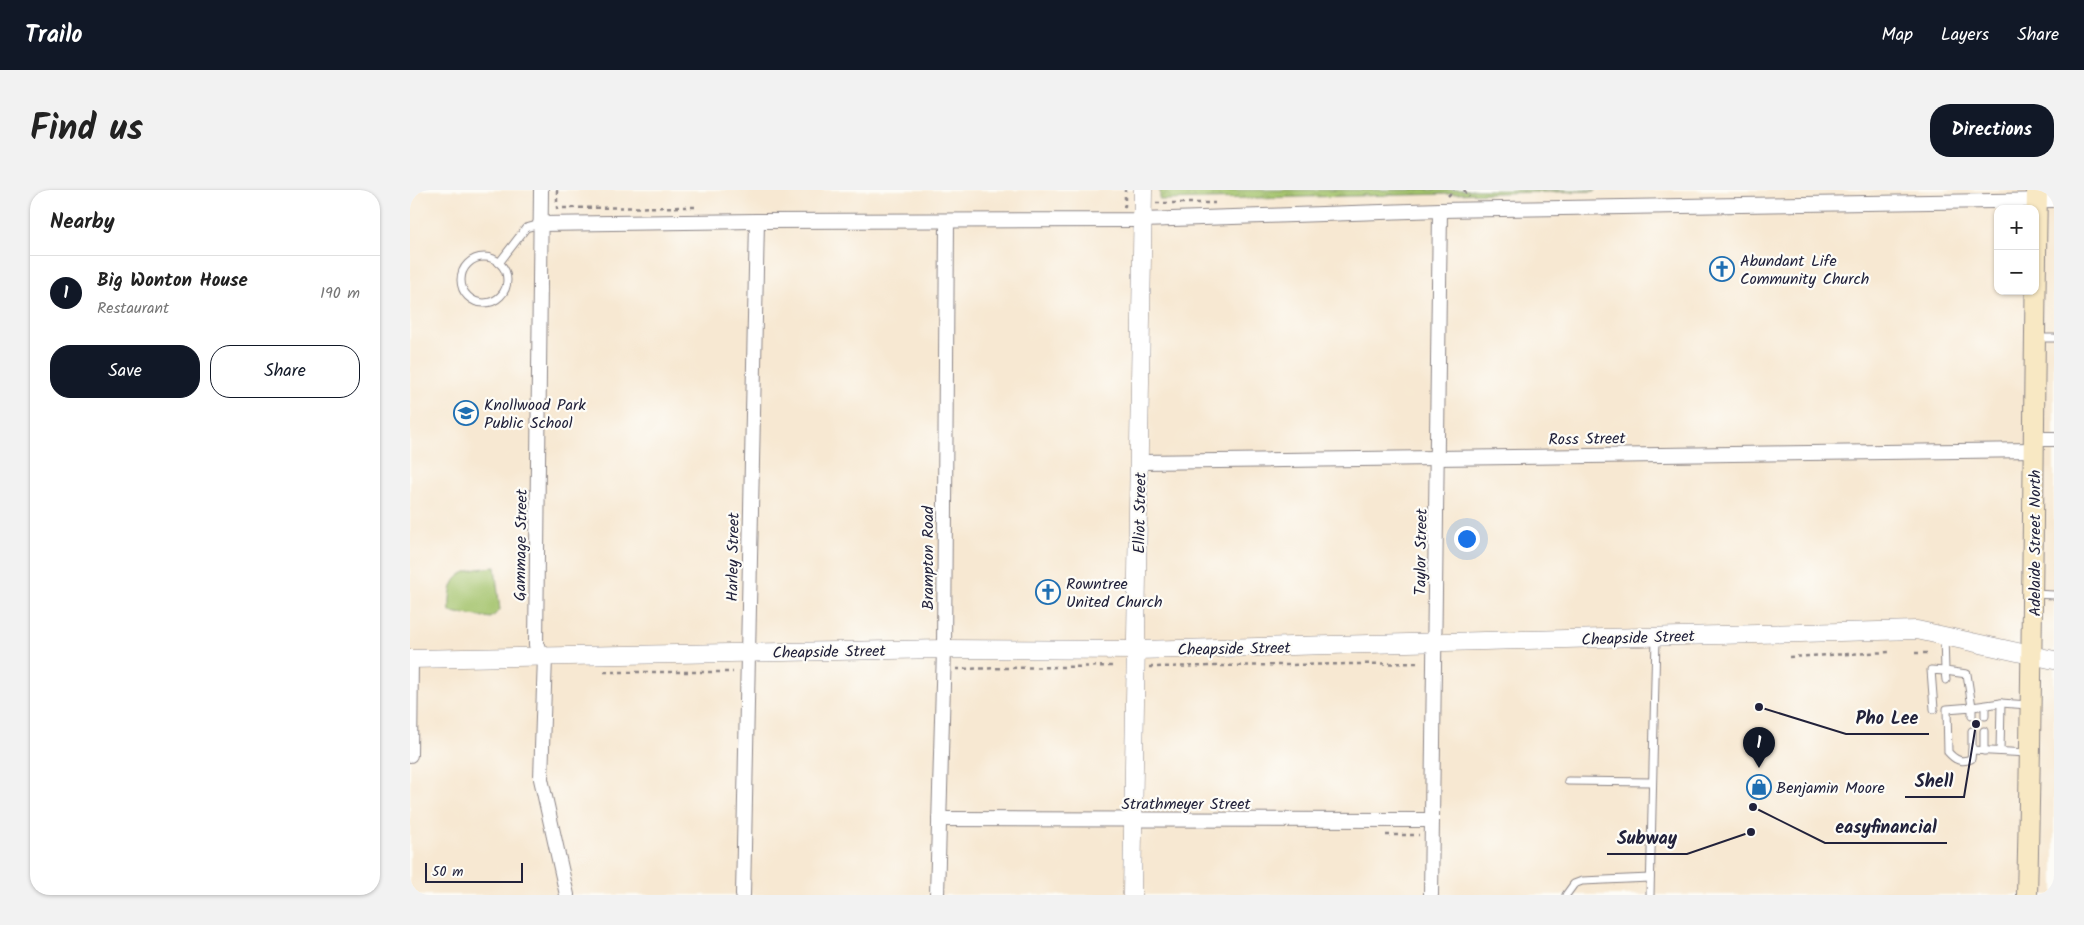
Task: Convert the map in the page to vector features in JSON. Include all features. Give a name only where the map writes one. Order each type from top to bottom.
[{"type":"main road","name":"Adelaide Street North","points":[[2027,895],[2034,594],[2034,444],[2044,338],[2043,197]]},
{"type":"street","name":"Gammage Street","points":[[541,190],[536,645],[545,656],[541,779],[567,895]]},
{"type":"street","name":"Elliot Street","points":[[1132,895],[1143,190]]},
{"type":"street","points":[[540,224],[757,221],[1142,220],[1443,204],[2043,197]]},
{"type":"street","name":"Taylor Street","points":[[1431,895],[1443,204]]},
{"type":"street","name":"Harley Street","points":[[743,895],[757,221]]},
{"type":"street","name":"Brampton Road","points":[[937,895],[944,649],[947,221]]},
{"type":"street","name":"Ross Street","points":[[1140,462],[2034,444],[2054,440]]},
{"type":"street","name":"Cheapside Street","points":[[411,659],[944,649],[1137,658],[1436,644],[1910,630],[1944,635],[2054,660]]},
{"type":"street","points":[[410,755],[411,659]]},
{"type":"street","name":"Strathmeyer Street","points":[[939,819],[1432,820]]},
{"type":"lane","points":[[499,263],[526,228],[540,224]]},
{"type":"lane","points":[[477,258],[492,258],[499,263],[506,275],[506,283],[500,296],[487,302],[472,300],[466,295],[461,281],[465,266],[477,258]]},
{"type":"lane","points":[[2034,594],[2054,595]]},
{"type":"lane","points":[[1944,635],[1946,680]]},
{"type":"lane","points":[[1650,895],[1656,637]]},
{"type":"lane","points":[[1934,709],[1931,670],[1967,674],[1972,716]]},
{"type":"lane","points":[[2000,751],[2001,703]]},
{"type":"lane","points":[[1972,731],[1971,759],[1959,761],[1948,752],[1947,707],[1972,707],[2001,703],[2032,705]]},
{"type":"lane","points":[[1984,716],[1985,706]]},
{"type":"lane","points":[[1984,731],[1984,751]]},
{"type":"lane","points":[[1972,750],[2031,753]]},
{"type":"lane","points":[[1568,781],[1652,782]]},
{"type":"lane","points":[[1566,895],[1574,884],[1582,880],[1650,878]]},
{"type":"path","points":[[1125,206],[1126,190]]},
{"type":"path","points":[[1443,204],[1454,190]]},
{"type":"path","points":[[1464,190],[1470,199]]},
{"type":"path","points":[[1789,656],[1889,652]]},
{"type":"path","points":[[1915,654],[1930,653]]},
{"type":"path","points":[[954,669],[1137,658],[1422,664]]},
{"type":"path","points":[[597,672],[733,672]]},
{"type":"green space","points":[[1160,190],[1596,190],[1596,191],[1160,200]]},
{"type":"green space","points":[[495,567],[500,610],[491,618],[450,612],[451,589],[459,576],[473,570]]},
{"type":"place","name":"Abundant Life Community Church","points":[[1722,269]]},
{"type":"place","name":"Knollwood Park Public School","points":[[466,413]]},
{"type":"place","name":"Rowntree United Church","points":[[1048,592]]},
{"type":"place","name":"Pho Lee","points":[[1759,707]]},
{"type":"place","name":"Shell","points":[[1976,724]]},
{"type":"place","name":"Big Wonton House","points":[[1759,768]]},
{"type":"place","name":"Benjamin Moore","points":[[1759,787]]},
{"type":"place","name":"easyfinancial","points":[[1753,807]]},
{"type":"place","name":"Subway","points":[[1751,832]]}]
